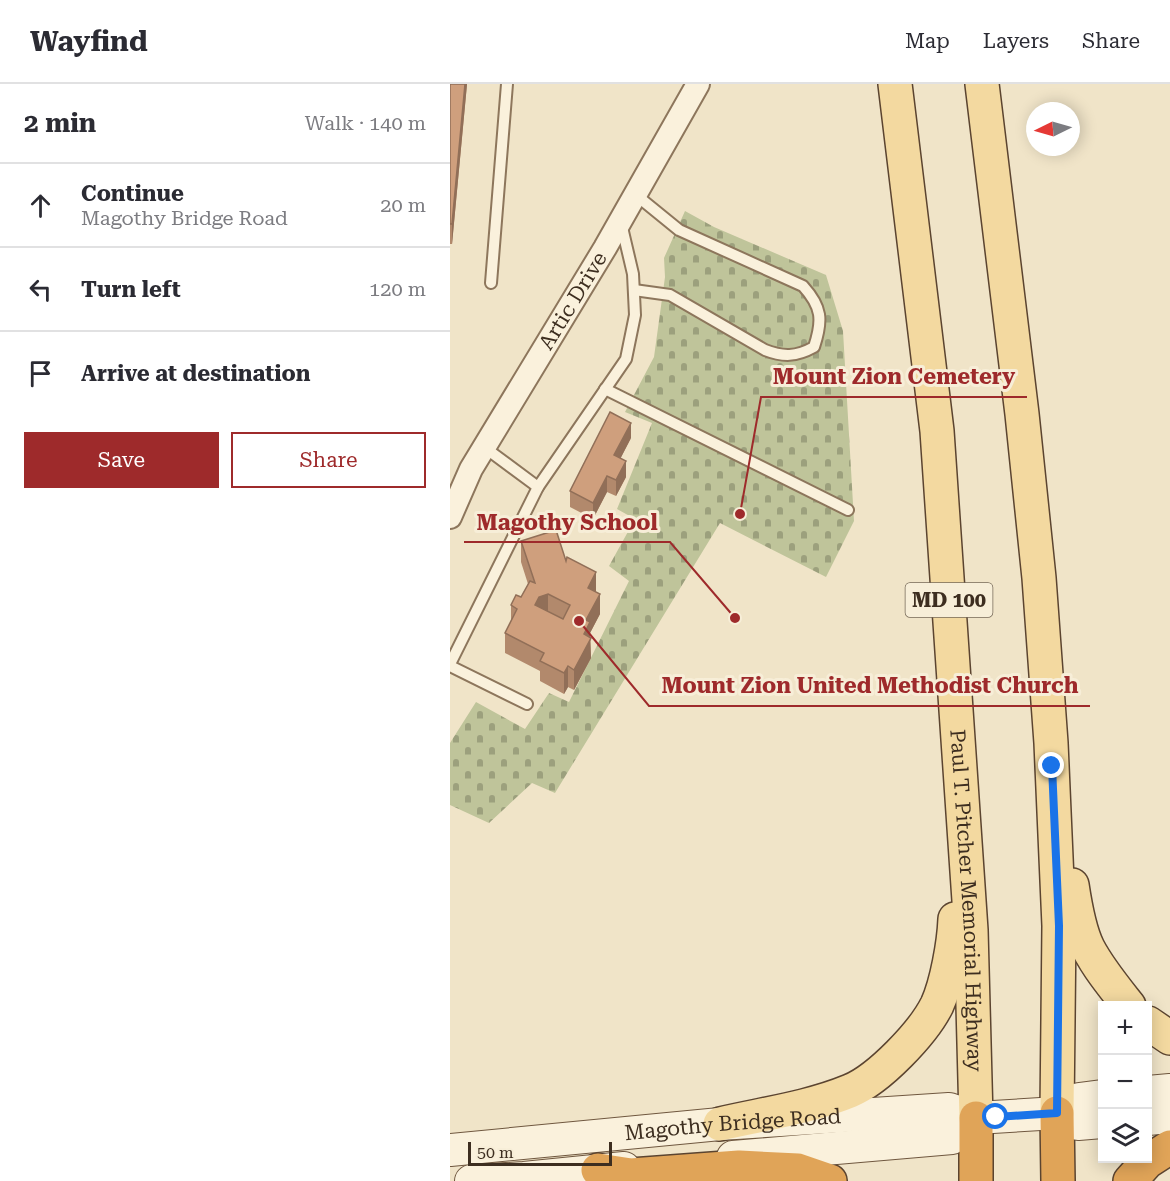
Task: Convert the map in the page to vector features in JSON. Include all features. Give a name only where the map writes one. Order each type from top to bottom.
[{"type":"highway","points":[[1057,1113],[1058,1181]]},
{"type":"highway","name":"Paul T. Pitcher Memorial Highway","points":[[976,1118],[976,1181]]},
{"type":"highway","points":[[1130,1181],[1147,1162],[1170,1147]]},
{"type":"highway","points":[[598,1170],[631,1175],[739,1167],[798,1170],[830,1181]]},
{"type":"main road","name":"Paul T. Pitcher Memorial Highway","points":[[896,84],[937,431],[971,930],[976,1118]]},
{"type":"main road","points":[[982,84],[1022,414],[1039,578],[1051,743],[1059,926],[1057,1113]]},
{"type":"main road","points":[[1051,743],[1075,905],[1087,947],[1126,1001]]},
{"type":"main road","points":[[720,1124],[827,1099],[852,1090],[885,1068],[912,1040],[937,1004],[949,965],[955,924],[961,765]]},
{"type":"main road","points":[[1152,1026],[1170,1038]]},
{"type":"main road","points":[[1152,1092],[1170,1090]]},
{"type":"main road","name":"Magothy Bridge Road","points":[[450,1150],[720,1124],[948,1109],[976,1118],[1057,1113],[1079,1099],[1098,1097]]},
{"type":"main road","name":"Magothy Bridge Road","points":[[1057,1113],[1078,1124],[1098,1122]]},
{"type":"main road","points":[[1152,1119],[1170,1117]]},
{"type":"main road","name":"Magothy Bridge Road","points":[[471,1181],[952,1138],[976,1118]]},
{"type":"street","name":"Artic Drive","points":[[450,517],[471,469],[621,222],[698,84]]},
{"type":"lane","points":[[491,283],[507,84]]},
{"type":"lane","points":[[634,290],[670,295],[765,350],[782,356],[802,354],[814,347],[818,334],[820,314],[814,298],[803,286],[679,230],[636,195]]},
{"type":"lane","points":[[527,704],[450,665],[538,487],[626,359],[635,315],[633,274],[621,222]]},
{"type":"lane","points":[[605,389],[848,510]]},
{"type":"lane","points":[[484,447],[538,487]]},
{"type":"green space","points":[[685,211],[714,227],[826,275],[843,331],[854,521],[826,577],[720,523],[555,793],[532,783],[489,823],[450,805],[450,743],[476,702],[525,729],[549,693],[569,702],[629,581],[609,566],[635,519],[617,509],[652,423],[625,412],[654,357],[665,277],[664,258]]},
{"type":"building","points":[[450,84],[465,84],[452,224],[450,224]]},
{"type":"building","points":[[610,412],[631,423],[614,455],[626,461],[616,480],[607,476],[593,503],[570,491]]},
{"type":"building","points":[[556,530],[566,561],[567,557],[596,572],[588,588],[600,594],[586,620],[590,622],[584,634],[591,638],[574,670],[568,666],[564,673],[540,661],[544,653],[505,633],[517,609],[511,605],[516,595],[521,597],[530,581],[535,583],[521,541]],"holes":[[[548,594],[570,605],[563,619],[535,605],[539,597]]]},
{"type":"place","name":"Mount Zion Cemetery","points":[[740,514]]},
{"type":"place","name":"Magothy School","points":[[735,618]]},
{"type":"place","name":"Mount Zion United Methodist Church","points":[[579,621]]},
{"type":"route","points":[[996,1117],[1057,1113],[1059,926],[1052,766]]}]
